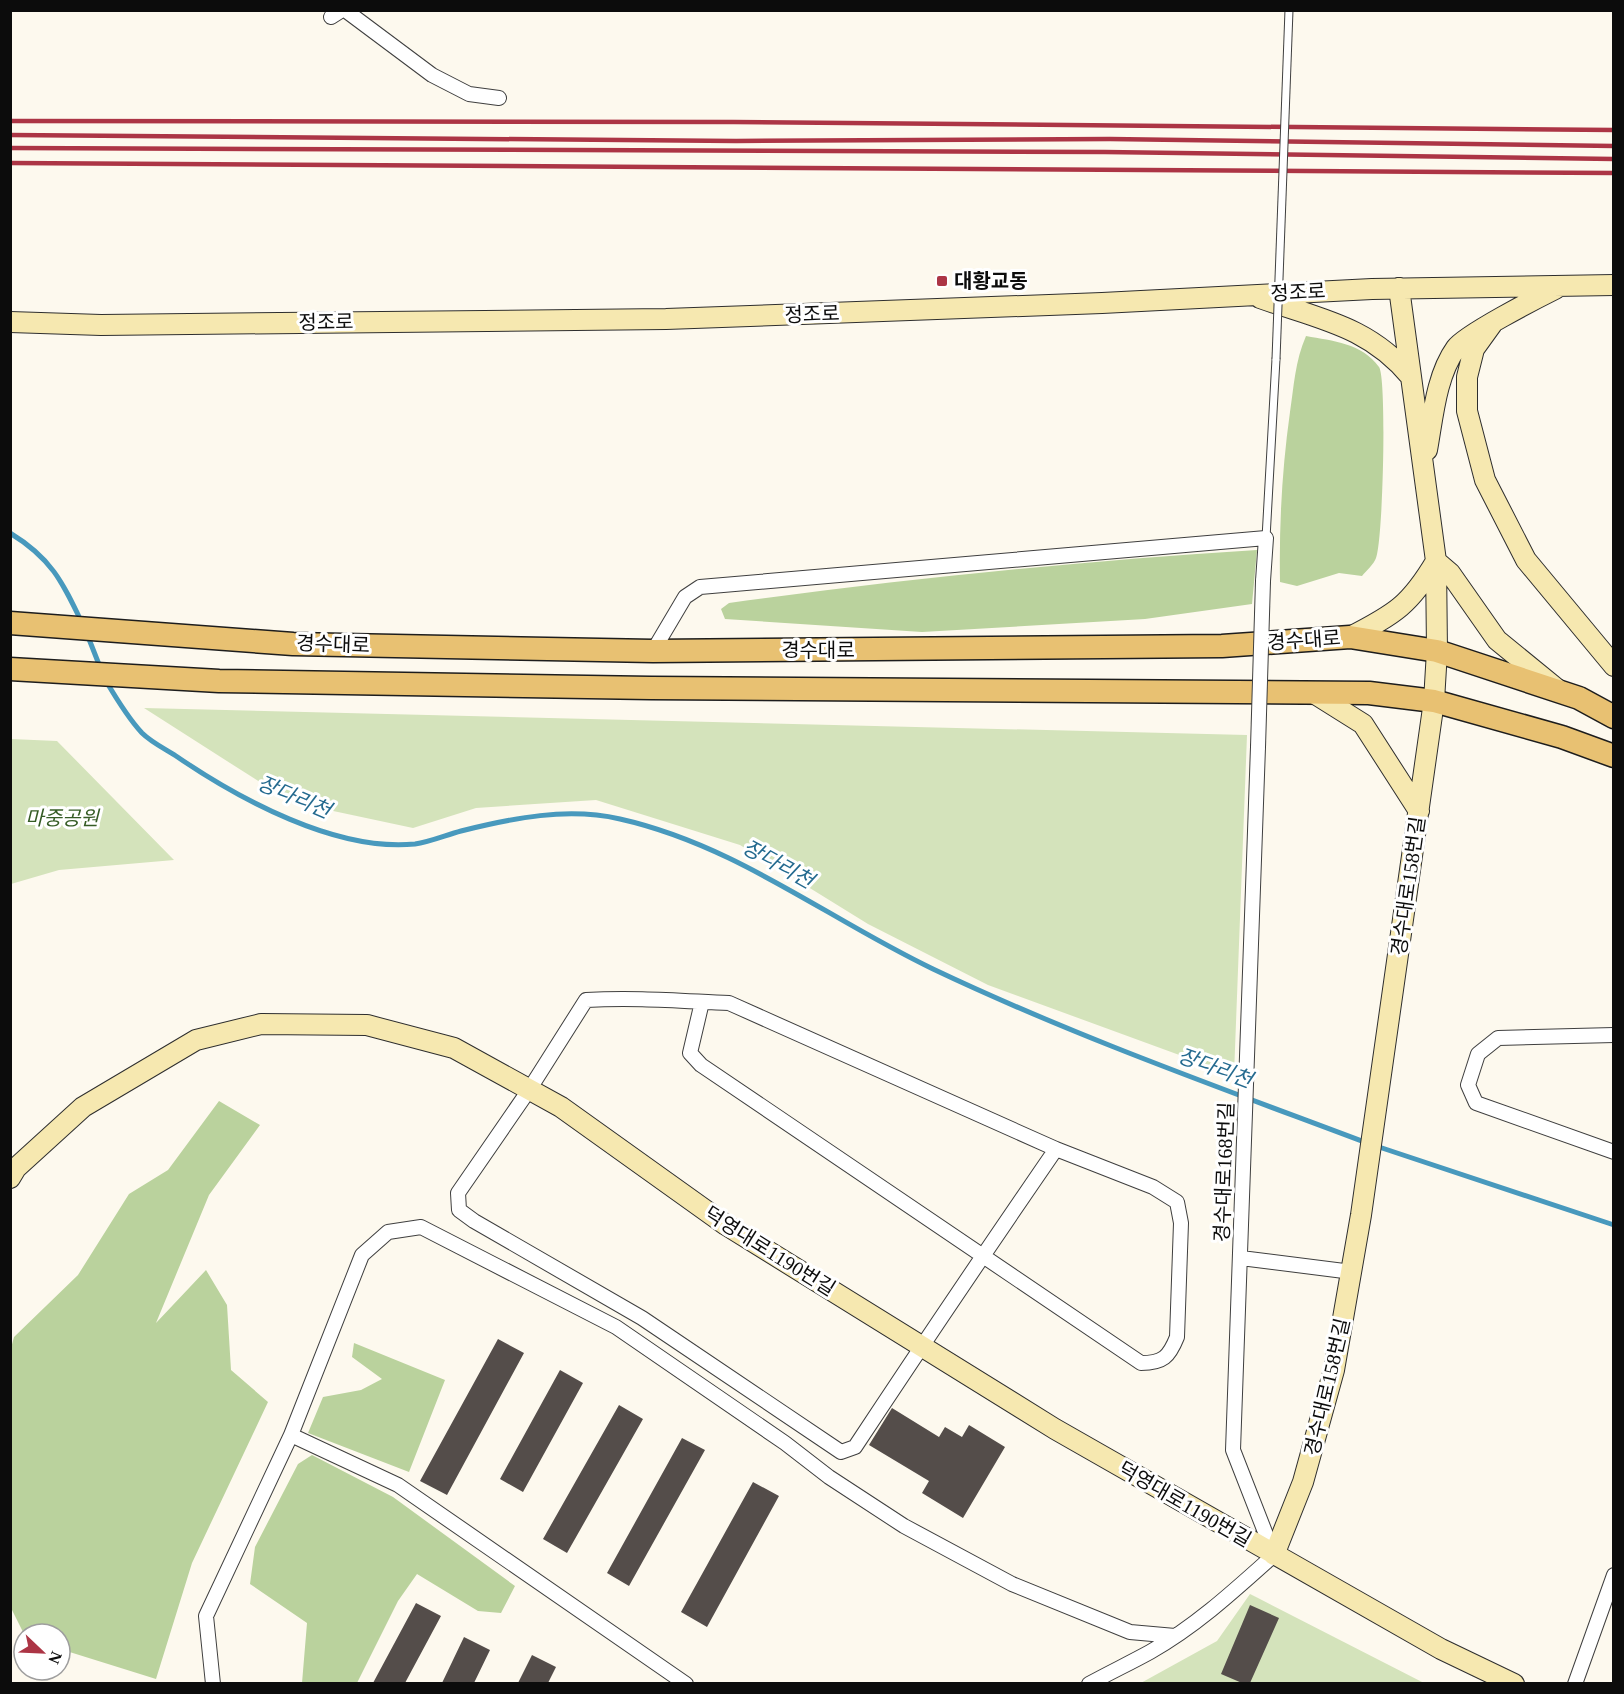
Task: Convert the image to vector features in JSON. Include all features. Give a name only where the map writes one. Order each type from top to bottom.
[{"type":"main road","name":"경수대로","points":[[10,623],[293,644],[653,651],[1222,646],[1350,637],[1437,651],[1579,698],[1614,717]]},
{"type":"main road","name":"경수대로","points":[[10,669],[165,678],[663,688],[1369,693],[1434,701],[1562,737],[1614,756]]},
{"type":"street","points":[[339,13],[432,75],[469,94],[499,98]]},
{"type":"street","name":"정조로","points":[[10,322],[101,325],[666,319],[1102,303],[1399,288],[1614,285]]},
{"type":"street","points":[[1423,465],[1444,372],[1457,346],[1522,305],[1560,287]]},
{"type":"street","name":"경수대로158번길","points":[[1274,1555],[1306,1471],[1334,1370],[1361,1215],[1434,701],[1437,651],[1436,561],[1399,288]]},
{"type":"street","points":[[1252,295],[1345,327],[1372,340],[1394,356],[1411,378]]},
{"type":"street","points":[[1492,324],[1474,349],[1467,377],[1467,411],[1485,480],[1526,560],[1614,666]]},
{"type":"street","points":[[653,651],[686,597],[700,587],[1266,538]]},
{"type":"street","name":"경수대로168번길","points":[[1266,538],[1233,1450],[1274,1555]]},
{"type":"street","points":[[1350,637],[1392,616],[1418,591],[1436,561],[1450,573],[1497,640],[1562,692]]},
{"type":"street","points":[[1312,693],[1363,724],[1419,811]]},
{"type":"street","points":[[702,1002],[690,1053],[701,1065],[982,1257],[1141,1363],[1156,1363],[1170,1353],[1177,1337],[1181,1223],[1177,1202],[1153,1187],[1056,1149],[729,1003],[615,998],[586,1000],[530,1090],[458,1193],[459,1210],[474,1221],[642,1318],[841,1452],[855,1447],[921,1346],[982,1257],[1056,1149]]},
{"type":"street","name":"덕영대로1190번길","points":[[12,1170],[83,1107],[196,1040],[261,1024],[367,1025],[454,1048],[561,1107],[726,1225],[1055,1429],[1441,1649],[1514,1683]]},
{"type":"street","points":[[1614,1035],[1498,1038],[1478,1054],[1468,1085],[1476,1103],[1614,1152]]},
{"type":"street","points":[[213,1683],[206,1616],[291,1435],[362,1255],[388,1232],[421,1227],[615,1327],[785,1443],[829,1477],[904,1526],[1012,1584],[1130,1632],[1174,1636]]},
{"type":"street","points":[[1240,1258],[1352,1272]]},
{"type":"street","points":[[291,1435],[398,1485],[686,1683]]},
{"type":"street","points":[[1089,1683],[1174,1636],[1233,1593],[1274,1555]]},
{"type":"street","points":[[1575,1683],[1614,1575]]},
{"type":"lane","points":[[1266,538],[1276,359],[1289,10]]},
{"type":"green space","points":[[1306,336],[1356,348],[1379,367],[1383,399],[1381,523],[1376,558],[1362,576],[1339,573],[1297,586],[1280,582],[1281,518],[1285,455],[1294,383],[1299,355]]},
{"type":"green space","points":[[1257,550],[1252,604],[1145,619],[922,632],[725,619],[721,609],[729,603],[860,586],[1058,565]]},
{"type":"green space","points":[[144,708],[1247,735],[1234,1075],[988,985],[868,924],[740,845],[596,800],[476,808],[413,828],[291,802]]},
{"type":"green space","name":"마중공원","points":[[11,739],[57,741],[174,860],[59,870],[11,884]]},
{"type":"green space","points":[[219,1101],[260,1125],[209,1195],[156,1323],[206,1270],[227,1305],[231,1370],[268,1402],[192,1563],[156,1679],[72,1653],[72,1622],[18,1622],[11,1608],[11,1348],[14,1337],[78,1275],[129,1194],[168,1170]]},
{"type":"green space","points":[[354,1343],[445,1380],[409,1472],[308,1433],[323,1397],[361,1390],[382,1379],[352,1357]]},
{"type":"green space","points":[[312,1455],[393,1497],[515,1586],[501,1613],[478,1611],[417,1574],[398,1601],[357,1683],[302,1683],[307,1623],[250,1584],[255,1547],[298,1464]]},
{"type":"green space","points":[[1250,1594],[1424,1683],[1139,1684],[1217,1641]]},
{"type":"building","points":[[498,1339],[524,1353],[447,1495],[420,1481]]},
{"type":"building","points":[[560,1370],[583,1383],[523,1492],[500,1479]]},
{"type":"building","points":[[619,1405],[643,1419],[567,1553],[543,1539]]},
{"type":"building","points":[[892,1408],[939,1437],[945,1427],[962,1437],[969,1425],[1005,1447],[963,1518],[922,1493],[929,1481],[869,1445]]},
{"type":"building","points":[[682,1438],[705,1450],[629,1586],[607,1573]]},
{"type":"building","points":[[753,1482],[779,1496],[707,1627],[681,1612]]},
{"type":"building","points":[[416,1603],[441,1616],[405,1683],[373,1683]]},
{"type":"building","points":[[1250,1605],[1279,1618],[1250,1683],[1242,1683],[1221,1674]]},
{"type":"building","points":[[464,1637],[490,1650],[474,1683],[442,1683]]},
{"type":"building","points":[[532,1655],[556,1667],[548,1683],[518,1683]]},
{"type":"waterway","name":"장다리천","points":[[10,533],[46,561],[68,595],[82,623]]},
{"type":"waterway","name":"장다리천","points":[[87,634],[100,667]]},
{"type":"waterway","name":"장다리천","points":[[106,681],[132,721],[154,742],[258,805],[321,831],[353,840],[385,844],[415,844],[500,822],[560,814],[620,819],[662,831],[703,846],[742,865],[933,969],[1040,1017],[1367,1143]]},
{"type":"waterway","name":"장다리천","points":[[1376,1146],[1614,1225]]},
{"type":"railway","points":[[10,121],[734,122],[1614,130]]},
{"type":"railway","points":[[10,135],[736,141],[1110,139],[1614,146]]},
{"type":"railway","points":[[10,148],[1105,152],[1614,159]]},
{"type":"railway","points":[[10,163],[1614,173]]},
{"type":"place","name":"대황교동","points":[[942,281]]}]
